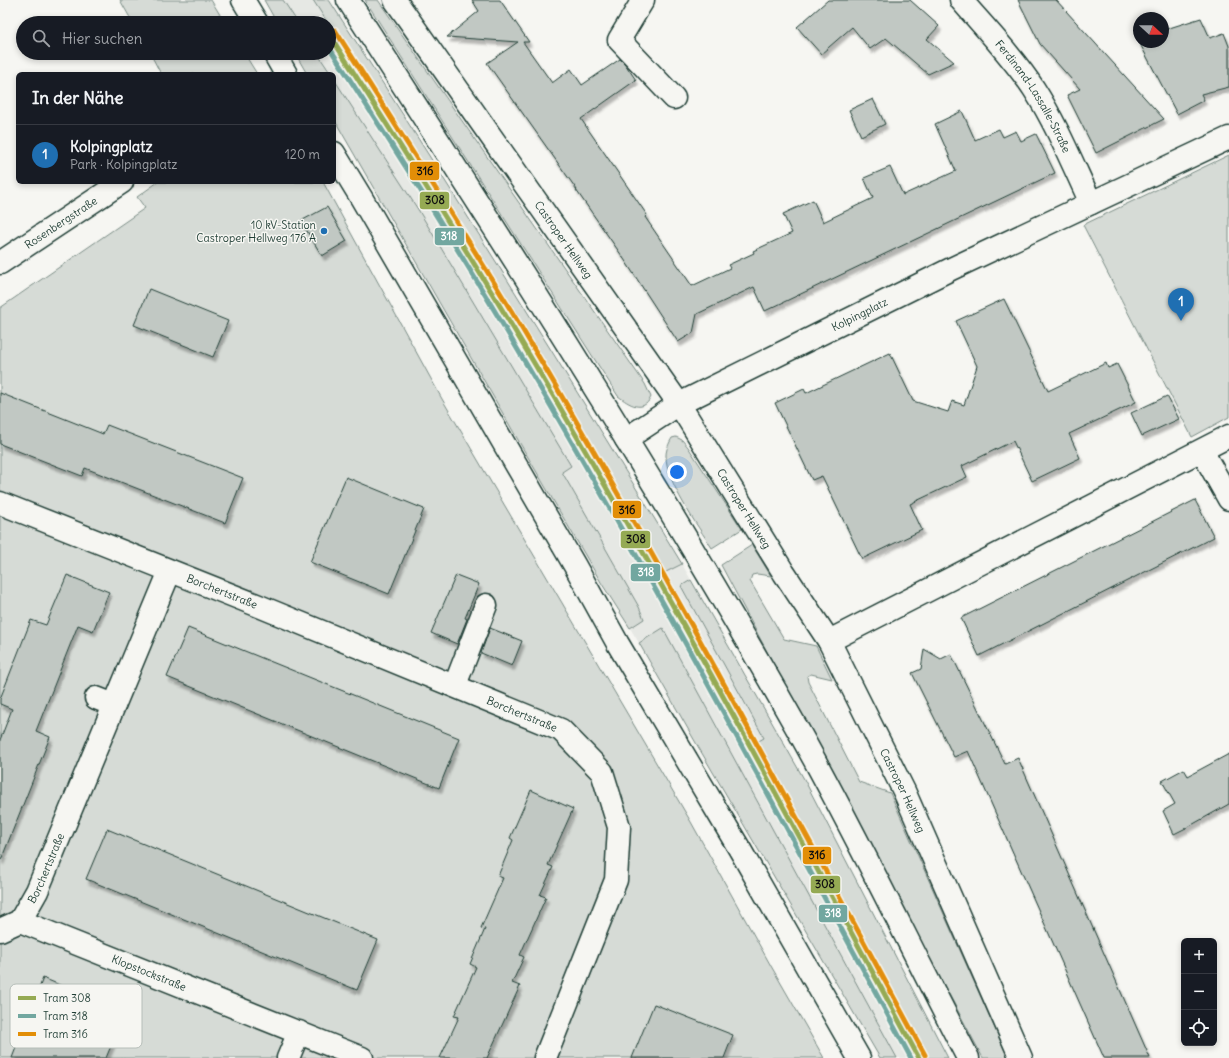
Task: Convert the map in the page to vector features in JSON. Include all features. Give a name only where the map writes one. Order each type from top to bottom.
[{"type":"street","points":[[243,0],[253,16]]},
{"type":"street","points":[[348,0],[486,215],[626,439],[703,566],[798,731],[863,850],[968,1058]]},
{"type":"street","name":"Castroper Hellweg","points":[[395,0],[679,404],[784,573],[829,641],[904,791],[1021,1058]]},
{"type":"street","points":[[643,0],[619,40],[674,98]]},
{"type":"street","name":"Ferdinand-Lassalle-Straße","points":[[961,0],[1006,52],[1034,89],[1052,122],[1091,203]]},
{"type":"street","points":[[278,60],[285,72]]},
{"type":"street","name":"Kolpingplatz","points":[[626,439],[679,404],[951,269],[1229,138]]},
{"type":"street","points":[[336,156],[575,566],[618,644],[739,848],[859,1058]]},
{"type":"street","name":"Rosenbergstraße","points":[[0,263],[119,184]]},
{"type":"street","points":[[829,641],[1229,436]]},
{"type":"street","points":[[1202,451],[1229,499]]},
{"type":"street","name":"Borchertstraße","points":[[0,503],[561,730],[602,772],[619,827],[616,880],[546,1058]]},
{"type":"street","name":"Borchertstraße","points":[[20,922],[36,891],[105,702],[170,571]]},
{"type":"street","points":[[455,686],[486,606]]},
{"type":"street","points":[[0,930],[20,922]]},
{"type":"street","name":"Klopstockstraße","points":[[20,922],[362,1058]]},
{"type":"street","points":[[288,1058],[299,1032]]},
{"type":"shaded area","points":[[120,0],[211,0],[221,16],[129,16]]},
{"type":"shaded area","points":[[264,0],[283,0],[293,16],[273,16]]},
{"type":"shaded area","points":[[283,0],[313,0],[323,16],[293,16]]},
{"type":"shaded area","points":[[313,0],[329,0],[508,280],[682,564],[662,574],[566,408],[467,242],[336,36],[336,16],[323,16]]},
{"type":"shaded area","points":[[365,0],[378,0],[645,384],[651,397],[644,405],[636,406],[618,396]]},
{"type":"shaded area","points":[[336,35],[405,141],[467,242],[604,472],[662,574],[682,564],[691,580],[681,586],[764,738],[756,743],[927,1058],[897,1058],[663,629],[639,643],[630,628],[644,618],[562,472],[571,466],[419,211],[336,82],[336,72],[330,72],[322,60],[336,60]]},
{"type":"shaded area","points":[[154,60],[248,60],[256,72],[160,72]]},
{"type":"shaded area","points":[[299,60],[322,60],[330,72],[306,72]]},
{"type":"shaded area","points":[[336,82],[419,211],[571,466],[562,472],[639,607],[644,619],[630,628],[602,584],[336,122]]},
{"type":"shaded area","points":[[1229,155],[1229,417],[1192,437],[1083,225]]},
{"type":"shaded area","points":[[155,184],[324,184],[442,399],[691,822],[824,1058],[0,1058],[0,308],[145,208],[137,197]]},
{"type":"shaded area","points":[[676,437],[682,440],[688,447],[742,529],[712,548],[683,503],[676,490],[667,466],[666,453],[668,446],[672,438]]},
{"type":"shaded area","points":[[752,545],[771,576],[757,574],[752,575],[750,581],[784,639],[816,646],[832,679],[811,674],[807,676],[808,682],[859,782],[890,793],[1008,1058],[983,1058],[721,565]]},
{"type":"shaded area","points":[[691,580],[804,779],[948,1058],[927,1058],[755,743],[764,738],[681,586]]},
{"type":"shaded area","points":[[663,628],[897,1058],[880,1058],[639,643]]},
{"type":"building","points":[[472,0],[500,0],[529,42],[523,42],[552,83],[571,69],[582,85],[620,59],[625,64],[636,80],[581,119],[647,215],[645,217],[692,286],[730,268],[728,265],[754,253],[753,251],[792,233],[783,214],[813,200],[823,222],[873,198],[864,178],[890,167],[903,195],[956,171],[935,124],[962,111],[975,140],[999,129],[1003,137],[1016,131],[1021,141],[1036,134],[1055,173],[765,311],[754,287],[697,314],[693,333],[678,342],[577,190],[487,63],[518,42],[447,37],[479,11]]},
{"type":"building","points":[[828,0],[910,0],[939,26],[927,39],[954,62],[928,74],[886,38],[870,49],[852,27],[821,54],[797,27]]},
{"type":"building","points":[[1018,0],[1056,0],[1164,119],[1096,153],[1067,95],[1080,89],[1040,44]]},
{"type":"building","points":[[1201,18],[1210,38],[1224,33],[1229,46],[1229,87],[1201,94],[1204,100],[1177,114],[1142,48],[1169,48],[1169,28]]},
{"type":"building","points":[[873,99],[885,124],[861,136],[849,110]]},
{"type":"building","name":"10 kV-Station Castroper Hellweg 176 A","points":[[327,207],[347,241],[322,256],[301,221]]},
{"type":"building","points":[[149,289],[228,321],[213,357],[134,325]]},
{"type":"building","points":[[1004,299],[1048,391],[1106,363],[1108,368],[1117,364],[1136,402],[1069,434],[1080,458],[1032,481],[1013,441],[962,466],[967,477],[910,504],[922,530],[862,559],[822,476],[812,480],[775,403],[804,389],[806,393],[890,353],[913,401],[948,412],[952,401],[964,405],[977,366],[956,321]]},
{"type":"building","points":[[0,393],[103,434],[107,425],[243,478],[225,523],[85,468],[82,476],[0,444]]},
{"type":"building","points":[[1167,396],[1179,419],[1142,436],[1131,413]]},
{"type":"building","points":[[346,477],[424,509],[389,594],[310,562]]},
{"type":"building","points":[[1195,500],[1214,537],[979,656],[961,618]]},
{"type":"building","points":[[67,575],[109,592],[93,631],[78,625],[36,731],[50,737],[1,860],[0,740],[12,709],[0,704],[0,699],[31,620],[46,625]]},
{"type":"building","points":[[456,575],[479,584],[465,618],[467,619],[457,644],[431,633]]},
{"type":"building","points":[[188,628],[459,738],[439,788],[167,677]]},
{"type":"building","points":[[490,628],[522,641],[512,666],[481,653]]},
{"type":"building","points":[[924,649],[941,659],[951,654],[1005,764],[1018,758],[1150,1058],[1104,1058],[968,751],[954,757],[912,673],[921,669]]},
{"type":"building","points":[[1229,754],[1229,804],[1174,834],[1163,811],[1175,804],[1162,781],[1184,769],[1188,776]]},
{"type":"building","points":[[531,790],[573,809],[548,865],[553,867],[540,895],[546,897],[520,955],[524,957],[512,983],[520,986],[487,1058],[440,1058],[459,1017],[454,1016],[476,967],[470,964],[485,929],[481,928],[503,878],[498,876],[513,840],[510,838]]},
{"type":"building","points":[[107,829],[378,940],[357,990],[86,879]]},
{"type":"building","points":[[43,978],[57,984],[41,984]]},
{"type":"building","points":[[654,1004],[733,1035],[724,1058],[632,1058]]},
{"type":"building","points":[[16,1048],[110,1048],[106,1058],[12,1058]]},
{"type":"tram line","name":"316","points":[[336,32],[475,252],[574,417],[727,689],[925,1055]]},
{"type":"tram line","name":"308","points":[[336,45],[469,256],[568,421],[721,692],[919,1058]]},
{"type":"tram line","name":"318","points":[[336,58],[465,262],[613,514],[714,695],[911,1058]]},
{"type":"place","name":"10 kV-Station Castroper Hellweg 176 A","points":[[324,231]]},
{"type":"place","name":"Kolpingplatz","points":[[1181,321]]}]
